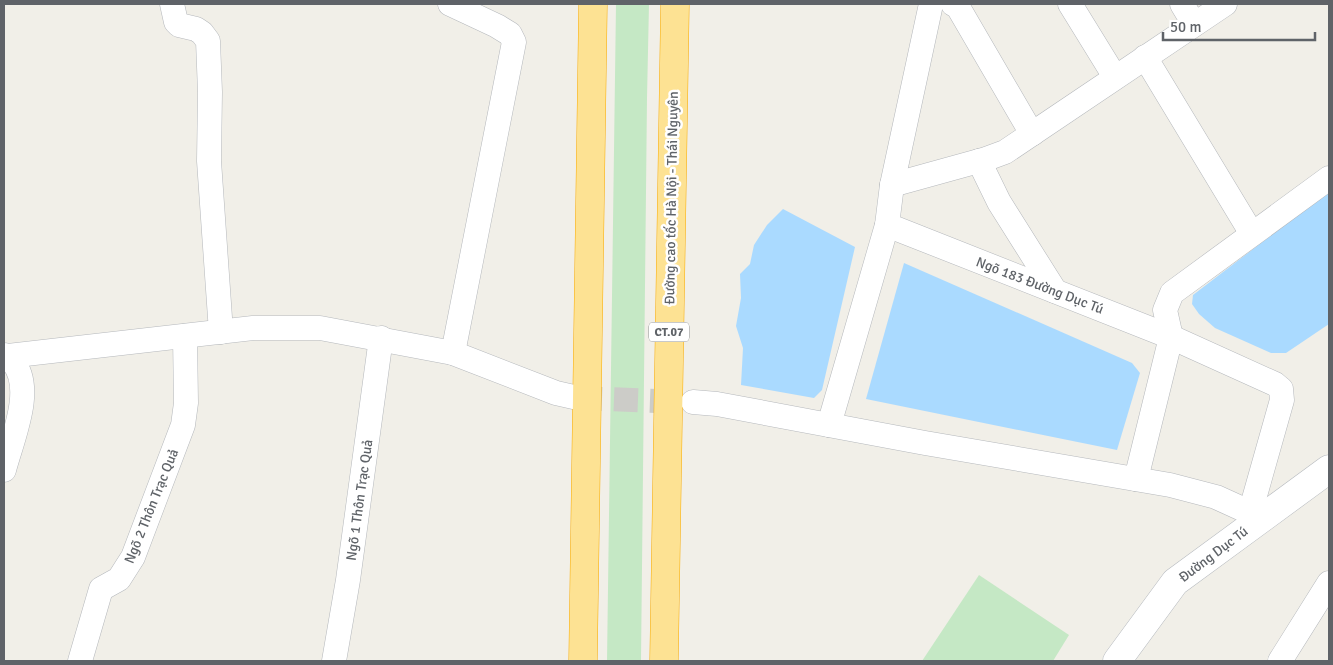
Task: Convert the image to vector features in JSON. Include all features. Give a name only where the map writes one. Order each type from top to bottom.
[{"type":"highway","points":[[583,661],[593,4]]},
{"type":"highway","name":"Đường cao tốc Hà Nội - Thái Nguyên","points":[[664,661],[675,4]]},
{"type":"street","points":[[172,4],[176,22],[179,25],[196,29],[208,41],[210,92],[209,161],[221,332]]},
{"type":"street","points":[[450,4],[497,26],[510,34],[514,42],[453,353]]},
{"type":"street","points":[[953,4],[958,7],[1032,134]]},
{"type":"street","points":[[1070,4],[1115,78]]},
{"type":"street","points":[[1182,4],[1194,24]]},
{"type":"street","points":[[892,186],[979,162],[1005,152],[1225,4]]},
{"type":"street","points":[[829,425],[887,225],[892,186],[935,6]]},
{"type":"street","points":[[1145,57],[1252,234]]},
{"type":"street","points":[[979,162],[999,202],[1054,291]]},
{"type":"street","points":[[1136,479],[1171,337],[1165,310],[1172,293],[1329,178]]},
{"type":"street","name":"Ngõ 183 Đường Dục Tú","points":[[887,225],[1171,337],[1275,384],[1280,389],[1282,400],[1254,499],[1255,516]]},
{"type":"street","points":[[6,356],[253,328],[320,328],[453,353],[556,393],[578,398]]},
{"type":"street","name":"Ngõ 2 Thôn Trạc Quả","points":[[80,661],[101,589],[119,579],[133,557],[183,425],[186,403],[185,336]]},
{"type":"street","name":"Ngõ 1 Thôn Trạc Quả","points":[[334,661],[348,580],[381,338]]},
{"type":"street","points":[[4,470],[23,401],[23,382],[17,367],[6,356]]},
{"type":"street","points":[[693,402],[717,404],[925,443],[1170,485],[1216,497],[1255,516]]},
{"type":"street","name":"Đường Dục Tú","points":[[1117,661],[1175,582],[1255,516],[1329,468]]},
{"type":"street","points":[[1280,661],[1329,583]]},
{"type":"green space","points":[[616,4],[649,4],[641,661],[607,661]]},
{"type":"green space","points":[[979,575],[1069,635],[1053,661],[922,661]]},
{"type":"water","points":[[1329,191],[1329,324],[1286,353],[1271,353],[1215,328],[1199,314],[1192,304],[1193,295]]},
{"type":"water","points":[[783,209],[855,247],[822,390],[814,398],[741,385],[743,348],[736,326],[741,298],[740,274],[750,264],[754,245],[767,225]]},
{"type":"water","points":[[904,263],[1132,363],[1140,373],[1117,450],[866,399]]},
{"type":"tunnel","points":[[578,398],[686,402]]}]
